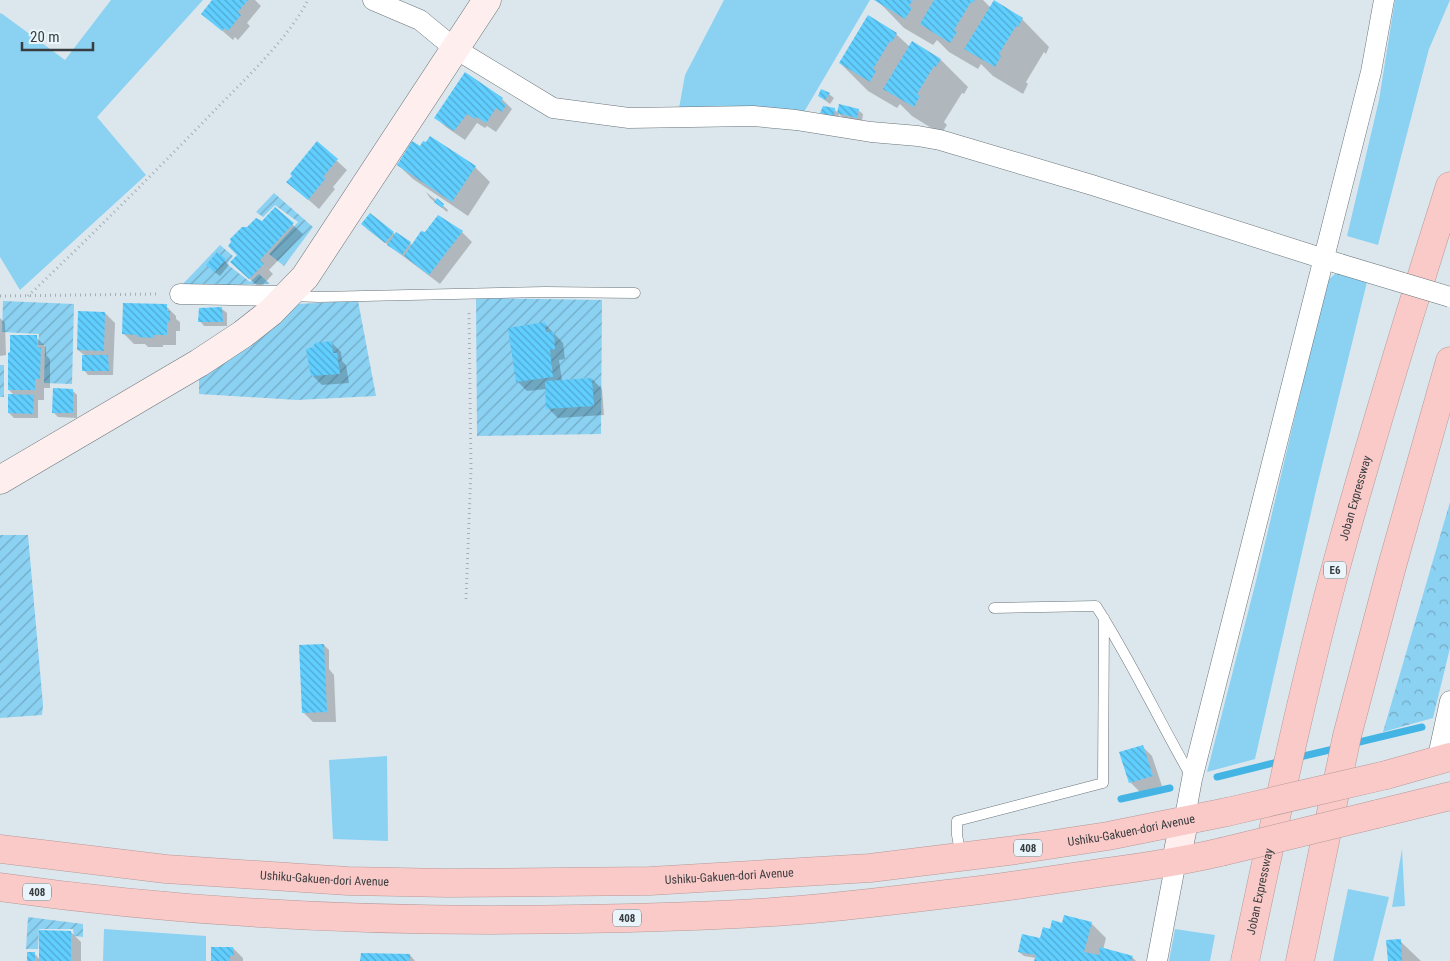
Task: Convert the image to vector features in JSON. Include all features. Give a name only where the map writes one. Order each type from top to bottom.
[{"type":"highway","name":"Joban Expressway","points":[[1245,961],[1294,735],[1338,558],[1396,354],[1450,186]]},
{"type":"highway","points":[[1300,961],[1347,736],[1392,566],[1450,361]]},
{"type":"highway","name":"Ushiku-Gakuen-dori Avenue","points":[[0,849],[166,869],[348,881],[448,883],[659,881],[870,868],[1108,836],[1184,822],[1386,775],[1443,759]]},
{"type":"highway","name":"408","points":[[0,888],[164,906],[350,917],[448,920],[647,918],[791,911],[1018,886],[1176,861],[1221,852],[1450,796]]},
{"type":"street","points":[[373,0],[420,20],[454,48],[553,108],[630,118],[753,116],[796,120],[871,132],[918,136],[959,145],[1092,185],[1450,297]]},
{"type":"street","points":[[0,480],[199,363],[243,334],[271,312],[304,277],[454,48],[488,0]]},
{"type":"street","points":[[1157,961],[1192,779],[1332,261],[1372,72],[1384,0]]},
{"type":"street","points":[[180,294],[287,296]]},
{"type":"street","points":[[1443,759],[1450,702]]},
{"type":"lane","points":[[287,296],[636,293]]},
{"type":"lane","points":[[994,608],[1096,606],[1118,641],[1192,779]]},
{"type":"lane","points":[[961,857],[957,835],[957,821],[1104,783],[1104,618]]},
{"type":"path","points":[[28,296],[134,194],[254,70],[300,16],[308,0]]},
{"type":"path","points":[[466,599],[471,469],[469,293]]},
{"type":"path","points":[[0,296],[180,294]]},
{"type":"green space","points":[[111,0],[203,0],[97,117],[146,175],[20,290],[0,257],[0,14],[65,60]]},
{"type":"green space","points":[[724,0],[870,0],[804,112],[679,108],[685,75]]},
{"type":"green space","points":[[1395,0],[1450,0],[1429,49],[1378,245],[1347,236],[1379,100]]},
{"type":"green space","points":[[274,193],[313,227],[284,266],[269,254],[298,222],[275,205],[263,217],[256,212]]},
{"type":"green space","points":[[220,245],[233,256],[227,264],[250,282],[259,274],[270,284],[181,286]]},
{"type":"green space","points":[[1336,273],[1367,282],[1317,486],[1255,759],[1207,772],[1256,581],[1327,281]]},
{"type":"green space","points":[[476,298],[602,300],[601,434],[477,436]]},
{"type":"green space","points":[[3,301],[74,304],[72,384],[44,383],[45,345],[38,345],[39,334],[2,332]]},
{"type":"green space","points":[[358,301],[376,396],[297,400],[199,394],[199,377],[250,344],[273,326],[296,304]]},
{"type":"green space","points":[[0,365],[4,365],[4,397],[0,397]]},
{"type":"green space","points":[[1450,502],[1450,648],[1433,718],[1383,732]]},
{"type":"green space","points":[[0,535],[28,535],[43,705],[42,715],[0,718]]},
{"type":"green space","points":[[387,756],[388,841],[333,839],[329,760]]},
{"type":"green space","points":[[1402,849],[1405,906],[1392,907]]},
{"type":"green space","points":[[1348,889],[1389,897],[1373,961],[1333,961]]},
{"type":"green space","points":[[28,917],[83,924],[83,937],[74,936],[73,929],[39,929],[38,949],[26,949]]},
{"type":"green space","points":[[104,929],[206,936],[206,961],[103,961]]},
{"type":"green space","points":[[1175,929],[1215,935],[1210,961],[1169,961]]},
{"type":"building","points":[[212,0],[248,0],[238,12],[241,15],[228,31],[224,28],[222,31],[201,14]]},
{"type":"building","points":[[874,0],[913,0],[909,6],[912,8],[905,19]]},
{"type":"building","points":[[934,0],[975,0],[973,3],[971,2],[954,30],[957,32],[950,43],[920,24]]},
{"type":"building","points":[[994,0],[1023,18],[999,54],[1001,56],[995,67],[964,49]]},
{"type":"building","points":[[868,15],[897,33],[873,69],[876,71],[870,82],[839,63]]},
{"type":"building","points":[[912,41],[941,59],[936,67],[934,66],[917,94],[920,96],[914,107],[883,89]]},
{"type":"building","points":[[465,72],[503,98],[501,101],[506,105],[502,112],[496,108],[486,123],[477,117],[475,119],[467,114],[454,131],[434,118]]},
{"type":"building","points":[[821,89],[830,93],[825,100],[818,96]]},
{"type":"building","points":[[839,104],[859,109],[857,118],[837,113]]},
{"type":"building","points":[[823,106],[835,108],[834,116],[820,113]]},
{"type":"building","points":[[430,136],[476,166],[452,202],[397,165],[412,141],[420,146]]},
{"type":"building","points":[[317,141],[338,159],[323,177],[326,178],[308,200],[286,182],[292,176],[290,174]]},
{"type":"building","points":[[437,198],[444,204],[442,208],[434,202]]},
{"type":"building","points":[[275,207],[294,223],[260,260],[264,264],[249,279],[230,262],[237,255],[228,246],[231,242],[230,239],[242,227],[247,227],[256,218],[262,221]]},
{"type":"building","points":[[370,213],[394,232],[385,243],[361,224]]},
{"type":"building","points":[[438,215],[463,231],[429,275],[404,256],[421,231],[425,232]]},
{"type":"building","points":[[396,232],[411,242],[402,255],[387,245]]},
{"type":"building","points":[[217,252],[226,259],[215,272],[206,265]]},
{"type":"building","points":[[123,303],[167,304],[167,311],[170,311],[170,322],[167,322],[167,335],[154,335],[154,338],[122,334]]},
{"type":"building","points":[[222,307],[223,322],[198,322],[199,308]]},
{"type":"building","points":[[78,311],[105,312],[104,351],[77,350]]},
{"type":"building","points":[[545,322],[546,332],[554,332],[555,349],[550,350],[553,377],[516,382],[508,328]]},
{"type":"building","points":[[10,335],[37,335],[37,347],[41,348],[40,379],[35,379],[35,390],[8,390]]},
{"type":"building","points":[[332,341],[333,353],[337,353],[340,374],[311,376],[306,349],[313,347],[315,343]]},
{"type":"building","points":[[82,355],[108,355],[109,371],[82,371]]},
{"type":"building","points":[[592,378],[594,406],[546,409],[545,381]]},
{"type":"building","points":[[53,388],[73,389],[73,413],[52,413]]},
{"type":"building","points":[[8,394],[34,395],[33,414],[8,413]]},
{"type":"building","points":[[324,644],[327,712],[302,713],[299,645]]},
{"type":"building","points":[[1143,745],[1153,776],[1129,783],[1119,752]]},
{"type":"building","points":[[1064,915],[1092,922],[1084,952],[1099,955],[1100,947],[1133,956],[1131,961],[1034,961],[1036,955],[1018,952],[1022,934],[1040,938],[1043,927],[1050,929],[1052,920],[1062,923]]},
{"type":"building","points":[[39,930],[71,931],[71,961],[39,961]]},
{"type":"building","points":[[1401,939],[1402,961],[1388,961],[1386,940]]},
{"type":"building","points":[[211,947],[233,947],[234,956],[230,956],[230,961],[211,961]]},
{"type":"building","points":[[27,952],[35,952],[35,961],[27,961]]},
{"type":"building","points":[[361,953],[410,954],[410,961],[360,961]]},
{"type":"waterway","points":[[1351,744],[1422,727]]},
{"type":"waterway","points":[[1295,758],[1338,748]]},
{"type":"waterway","points":[[1217,777],[1282,761]]},
{"type":"waterway","points":[[1121,799],[1170,788]]}]
